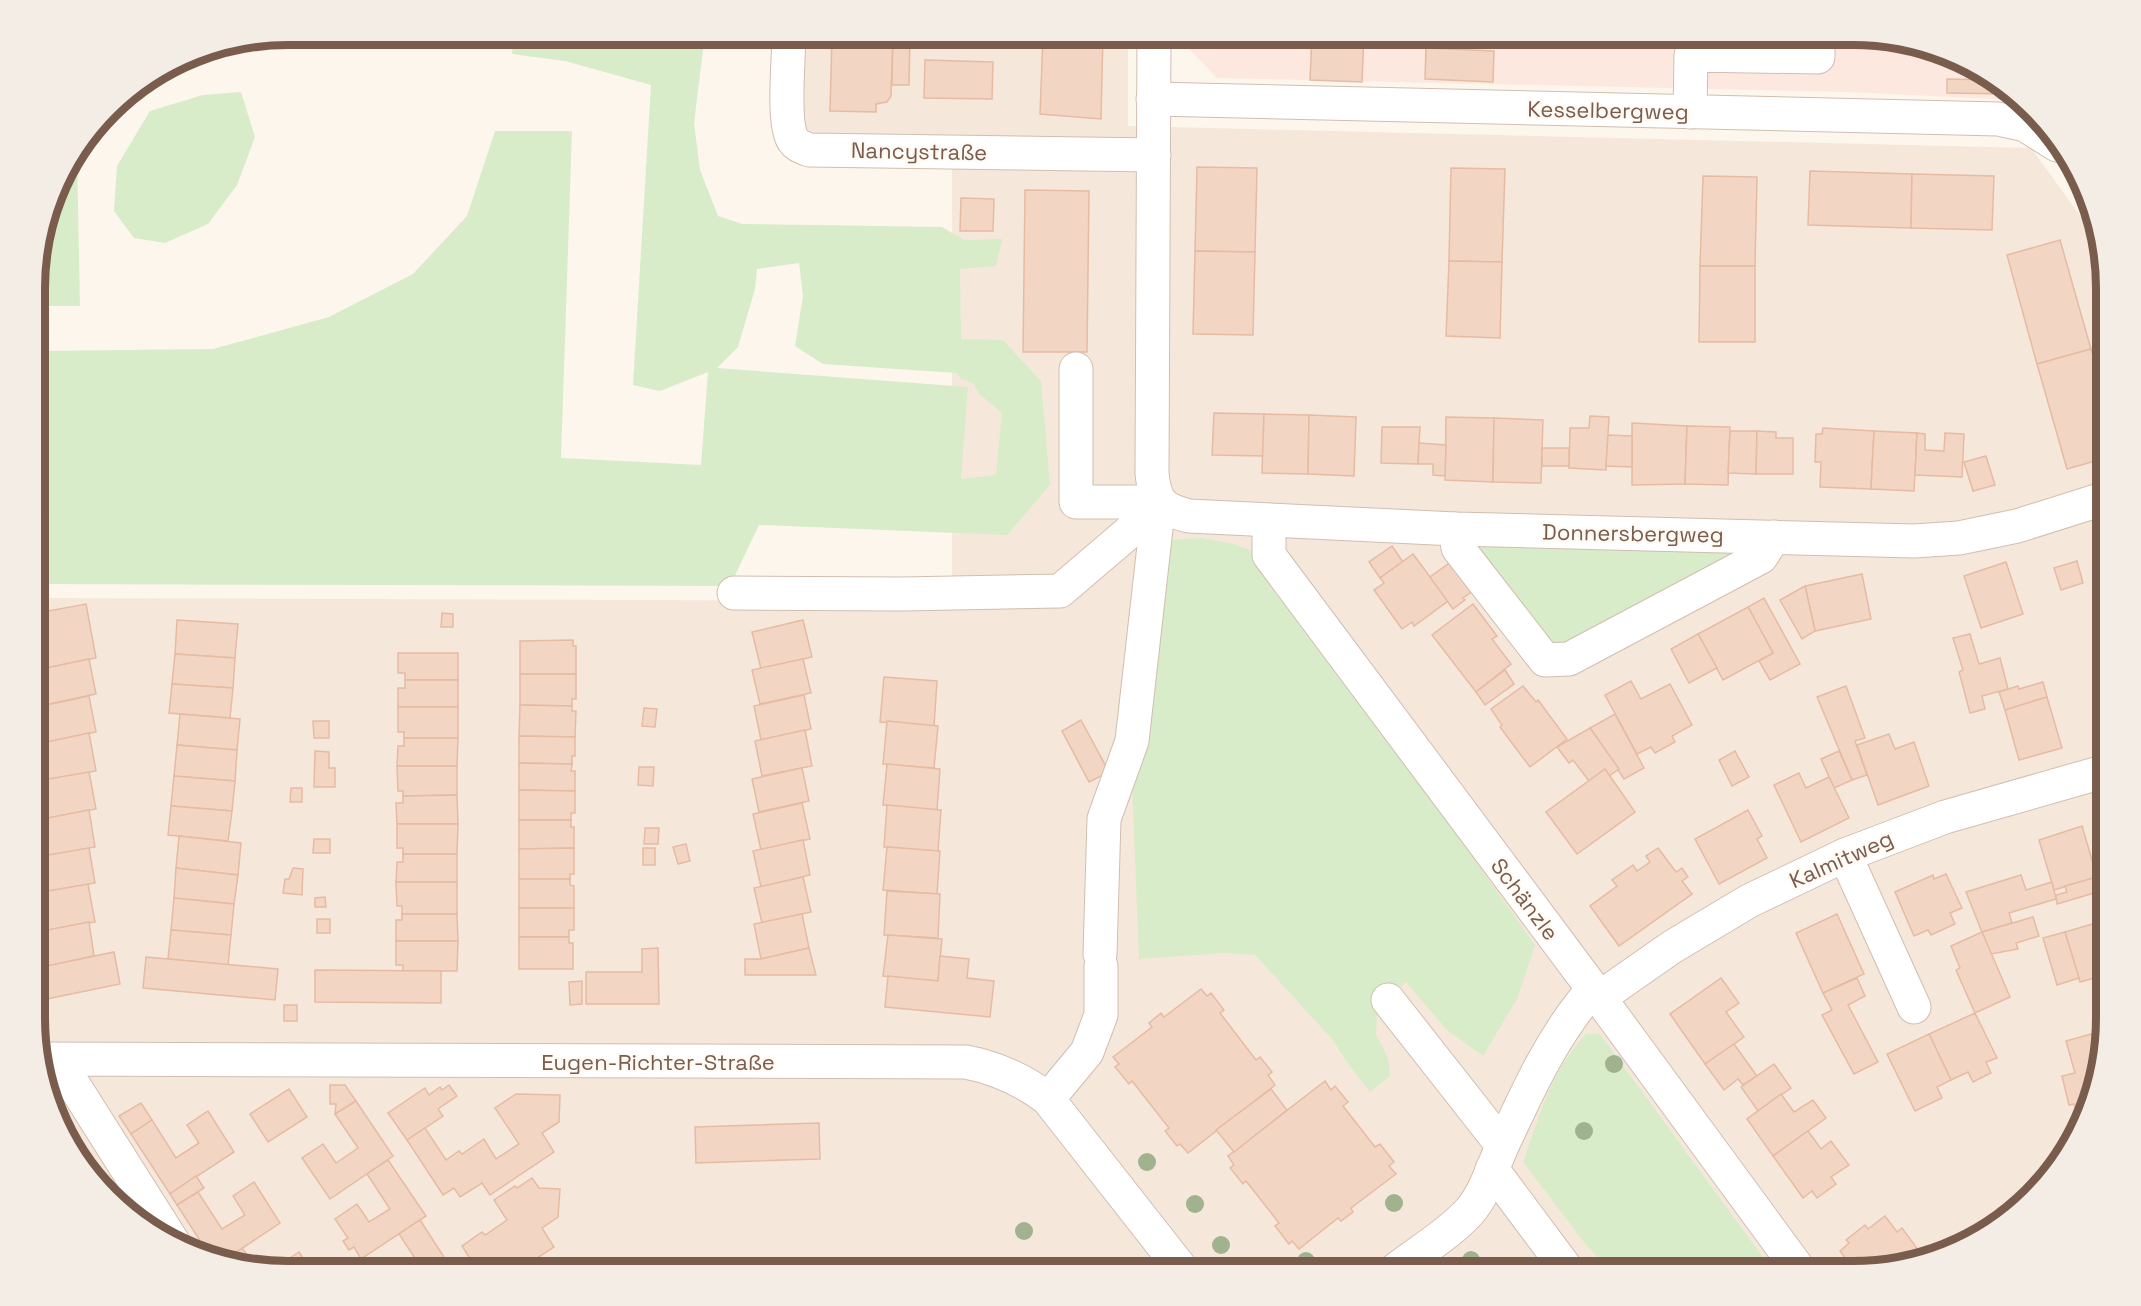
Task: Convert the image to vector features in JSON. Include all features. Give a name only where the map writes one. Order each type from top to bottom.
[{"type":"street","name":"Nancystraße","points":[[789,45],[788,123],[793,140],[799,146],[809,150],[1154,155]]},
{"type":"street","points":[[1048,1099],[1087,1052],[1101,1015],[1104,819],[1132,741],[1159,502],[1154,492],[1152,473],[1154,45]]},
{"type":"street","points":[[1690,112],[1691,56],[1818,57],[1818,45]]},
{"type":"street","name":"Kesselbergweg","points":[[1153,99],[1998,119],[2025,125],[2043,136]]},
{"type":"street","points":[[1076,369],[1076,502],[1159,502]]},
{"type":"street","name":"Donnersbergweg","points":[[1159,502],[1174,512],[1189,516],[1269,521],[1455,529],[1914,541],[1959,538],[2018,526],[2096,501]]},
{"type":"street","points":[[734,593],[903,594],[1060,591],[1128,534],[1159,502]]},
{"type":"street","name":"Schänzle","points":[[1269,521],[1269,555],[1793,1261]]},
{"type":"street","points":[[1455,529],[1458,548],[1545,660],[1569,659],[1761,557],[1774,537]]},
{"type":"street","name":"Kalmitweg","points":[[1407,1261],[1470,1211],[1478,1199],[1539,1066],[1572,1013],[1596,993],[1741,906],[1845,855],[1946,817],[2096,775]]},
{"type":"street","points":[[1845,855],[1914,1007]]},
{"type":"street","points":[[1388,1000],[1497,1157],[1562,1261]]},
{"type":"street","points":[[49,1059],[161,1225]]},
{"type":"street","name":"Eugen-Richter-Straße","points":[[49,1059],[665,1062],[946,1060],[966,1062],[1003,1071],[1022,1080],[1048,1099],[1175,1261]]},
{"type":"shaded area","points":[[804,45],[1128,45],[1128,126],[2031,148],[2087,225],[2094,256],[2096,288],[2096,1018],[2094,1050],[2088,1081],[2071,1125],[2055,1153],[2036,1178],[2001,1211],[1960,1236],[1916,1253],[1885,1259],[1853,1261],[288,1261],[256,1259],[210,1248],[181,1236],[153,1220],[128,1201],[95,1166],[70,1125],[53,1081],[47,1050],[45,1018],[45,598],[952,601],[952,142],[803,138]]},
{"type":"shaded area","points":[[1189,45],[1853,45],[1885,47],[1931,58],[1960,70],[2007,100],[1846,92],[1217,78],[1189,49]]},
{"type":"green space","points":[[512,45],[704,45],[694,123],[700,170],[718,216],[742,224],[942,227],[964,240],[1002,239],[996,266],[960,269],[961,339],[1003,340],[1041,381],[1050,485],[1007,535],[759,525],[730,586],[45,584],[45,351],[213,349],[329,317],[413,274],[467,216],[495,131],[572,131],[561,458],[701,465],[708,372],[660,391],[633,385],[651,85],[565,61],[512,54]],"holes":[[[799,263],[803,296],[795,346],[823,364],[957,373],[961,379],[973,383],[979,394],[1002,413],[996,475],[961,479],[968,387],[717,368],[738,347],[755,289],[757,269]]]},
{"type":"green space","points":[[241,92],[255,137],[237,185],[208,224],[165,243],[134,238],[114,211],[117,166],[150,111],[203,95]]},
{"type":"green space","points":[[77,168],[80,306],[45,306],[47,256],[53,225]]},
{"type":"green space","points":[[1202,538],[1234,544],[1252,551],[1265,566],[1535,945],[1517,999],[1483,1056],[1447,1030],[1406,982],[1377,1011],[1376,1035],[1388,1058],[1390,1076],[1370,1092],[1332,1039],[1255,955],[1224,953],[1139,959],[1132,783],[1157,541]]},
{"type":"green space","points":[[1466,542],[1735,546],[1736,561],[1547,652]]},
{"type":"green space","points":[[1586,1034],[1600,1034],[1766,1261],[1601,1261],[1523,1162],[1555,1078]]},
{"type":"building","points":[[832,45],[893,45],[891,96],[887,102],[876,104],[876,112],[830,111]]},
{"type":"building","points":[[893,45],[910,45],[909,85],[892,85]]},
{"type":"building","points":[[1043,45],[1103,45],[1101,119],[1040,114]]},
{"type":"building","points":[[1312,45],[1364,45],[1362,82],[1310,80]]},
{"type":"building","points":[[1426,48],[1494,51],[1493,82],[1425,79]]},
{"type":"building","points":[[925,60],[993,62],[992,99],[924,98]]},
{"type":"building","points":[[1947,79],[1977,80],[1999,94],[1947,93]]},
{"type":"building","points":[[1197,167],[1257,168],[1255,252],[1195,251]]},
{"type":"building","points":[[1451,168],[1505,169],[1502,262],[1449,261]]},
{"type":"building","points":[[1810,171],[1912,174],[1911,228],[1808,225]]},
{"type":"building","points":[[1912,174],[1994,176],[1992,230],[1911,228]]},
{"type":"building","points":[[1703,176],[1757,177],[1755,266],[1700,266]]},
{"type":"building","points":[[1025,190],[1089,191],[1087,352],[1023,352]]},
{"type":"building","points":[[961,198],[994,199],[993,231],[960,231]]},
{"type":"building","points":[[2060,240],[2091,349],[2037,364],[2007,255]]},
{"type":"building","points":[[1195,251],[1255,252],[1253,335],[1193,334]]},
{"type":"building","points":[[1449,261],[1502,262],[1500,338],[1446,336]]},
{"type":"building","points":[[1700,266],[1755,266],[1755,342],[1699,342]]},
{"type":"building","points":[[2091,349],[2096,366],[2096,461],[2067,469],[2037,364]]},
{"type":"building","points":[[1214,413],[1264,414],[1263,456],[1212,455]]},
{"type":"building","points":[[1264,414],[1309,415],[1308,474],[1262,473]]},
{"type":"building","points":[[1309,415],[1356,417],[1354,476],[1308,474]]},
{"type":"building","points":[[1590,416],[1609,417],[1606,470],[1569,468],[1570,428],[1589,428]]},
{"type":"building","points":[[1446,417],[1494,418],[1493,482],[1445,480]]},
{"type":"building","points":[[1494,418],[1543,420],[1541,483],[1493,482]]},
{"type":"building","points":[[1632,423],[1687,426],[1685,484],[1632,485]]},
{"type":"building","points":[[1687,426],[1730,427],[1728,485],[1685,484]]},
{"type":"building","points":[[1382,427],[1420,427],[1418,464],[1381,463]]},
{"type":"building","points":[[1823,428],[1874,431],[1871,489],[1820,487],[1821,462],[1815,462],[1816,434],[1822,434]]},
{"type":"building","points":[[1730,431],[1757,431],[1756,474],[1728,473]]},
{"type":"building","points":[[1757,431],[1776,432],[1776,438],[1793,438],[1793,474],[1756,474]]},
{"type":"building","points":[[1874,431],[1917,433],[1914,491],[1871,489]]},
{"type":"building","points":[[1917,433],[1925,434],[1925,450],[1944,451],[1945,433],[1964,434],[1962,477],[1915,475]]},
{"type":"building","points":[[1608,435],[1632,436],[1632,467],[1606,466]]},
{"type":"building","points":[[1419,443],[1446,445],[1445,476],[1433,475],[1433,464],[1418,464]]},
{"type":"building","points":[[1542,448],[1569,448],[1569,466],[1542,466]]},
{"type":"building","points":[[1986,456],[1995,485],[1973,491],[1964,462]]},
{"type":"building","points":[[1392,546],[1403,562],[1380,578],[1369,562]]},
{"type":"building","points":[[1413,554],[1448,601],[1414,626],[1412,622],[1402,629],[1374,590],[1384,583],[1380,578]]},
{"type":"building","points":[[1455,559],[1476,589],[1453,609],[1430,577]]},
{"type":"building","points":[[2077,561],[2083,583],[2061,590],[2054,568]]},
{"type":"building","points":[[2006,562],[2023,614],[1981,628],[1964,576]]},
{"type":"building","points":[[1862,574],[1871,619],[1815,631],[1805,586]]},
{"type":"building","points":[[1805,586],[1815,631],[1802,639],[1780,600]]},
{"type":"building","points":[[1764,598],[1800,664],[1770,680],[1759,661],[1773,653],[1748,607]]},
{"type":"building","points":[[86,604],[96,658],[45,668],[45,612]]},
{"type":"building","points":[[1473,604],[1497,636],[1492,639],[1511,664],[1476,692],[1432,635]]},
{"type":"building","points":[[1748,607],[1773,653],[1723,680],[1698,634]]},
{"type":"building","points":[[442,613],[453,614],[453,627],[441,627]]},
{"type":"building","points":[[177,620],[238,624],[235,658],[175,654]]},
{"type":"building","points":[[803,620],[812,657],[761,669],[752,632]]},
{"type":"building","points":[[1698,634],[1717,668],[1689,683],[1671,649]]},
{"type":"building","points":[[1970,634],[1979,664],[2000,658],[2008,689],[1982,696],[1985,709],[1970,713],[1959,672],[1963,670],[1953,638]]},
{"type":"building","points":[[573,640],[573,646],[576,646],[576,674],[520,674],[520,641]]},
{"type":"building","points":[[398,653],[458,653],[458,680],[405,680],[405,673],[398,673]]},
{"type":"building","points":[[175,654],[235,658],[233,688],[172,684]]},
{"type":"building","points":[[89,659],[96,694],[45,705],[45,668]]},
{"type":"building","points":[[803,659],[811,693],[760,704],[752,670]]},
{"type":"building","points":[[1505,670],[1514,684],[1485,705],[1476,692]]},
{"type":"building","points":[[520,674],[576,674],[576,699],[572,699],[572,706],[520,705]]},
{"type":"building","points":[[884,677],[937,681],[934,726],[880,722]]},
{"type":"building","points":[[405,680],[458,680],[458,707],[398,707],[398,688],[405,688]]},
{"type":"building","points":[[1631,681],[1641,699],[1670,684],[1692,725],[1672,736],[1675,742],[1655,753],[1651,747],[1637,754],[1605,695]]},
{"type":"building","points":[[2043,682],[2047,697],[2005,710],[1999,692]]},
{"type":"building","points":[[172,684],[233,688],[230,718],[169,713]]},
{"type":"building","points":[[1523,686],[1536,702],[1538,700],[1567,739],[1530,767],[1500,727],[1502,725],[1491,709]]},
{"type":"building","points":[[1846,686],[1865,738],[1855,741],[1867,775],[1852,780],[1817,697]]},
{"type":"building","points":[[804,695],[811,729],[761,740],[754,706]]},
{"type":"building","points":[[89,696],[96,732],[45,743],[45,705]]},
{"type":"building","points":[[2047,697],[2062,748],[2019,760],[2005,710]]},
{"type":"building","points":[[520,705],[572,706],[572,711],[576,711],[575,737],[519,736]]},
{"type":"building","points":[[398,707],[458,707],[458,738],[404,738],[404,732],[398,732]]},
{"type":"building","points":[[644,708],[657,709],[655,727],[642,726]]},
{"type":"building","points":[[180,714],[240,719],[237,750],[177,745]]},
{"type":"building","points":[[1615,714],[1644,768],[1624,779],[1590,728]]},
{"type":"building","points":[[1081,720],[1109,772],[1089,782],[1062,731]]},
{"type":"building","points":[[313,721],[329,721],[329,738],[314,738]]},
{"type":"building","points":[[887,721],[938,726],[934,768],[883,764]]},
{"type":"building","points":[[1590,728],[1619,769],[1609,776],[1605,769],[1589,781],[1573,760],[1569,763],[1557,747]]},
{"type":"building","points":[[805,730],[812,766],[762,776],[755,741]]},
{"type":"building","points":[[89,733],[96,771],[45,780],[45,742]]},
{"type":"building","points":[[1889,734],[1895,749],[1914,742],[1929,786],[1878,805],[1857,745]]},
{"type":"building","points":[[519,736],[575,737],[575,756],[572,756],[572,764],[519,763]]},
{"type":"building","points":[[404,738],[458,738],[457,766],[397,766],[398,746],[404,746]]},
{"type":"building","points":[[177,745],[237,750],[235,781],[174,776]]},
{"type":"building","points":[[315,751],[329,752],[329,768],[335,768],[335,787],[314,787]]},
{"type":"building","points":[[1735,751],[1749,777],[1732,786],[1719,760]]},
{"type":"building","points":[[1839,751],[1852,780],[1834,788],[1821,759]]},
{"type":"building","points":[[519,763],[572,764],[571,771],[575,771],[575,791],[519,790]]},
{"type":"building","points":[[887,764],[940,769],[937,810],[883,805]]},
{"type":"building","points":[[397,766],[457,766],[457,795],[403,796],[403,791],[398,791]]},
{"type":"building","points":[[639,767],[654,767],[653,786],[638,785]]},
{"type":"building","points":[[802,768],[809,801],[759,812],[752,779]]},
{"type":"building","points":[[1605,769],[1635,812],[1577,854],[1546,812]]},
{"type":"building","points":[[89,772],[96,809],[45,819],[45,780]]},
{"type":"building","points":[[1799,773],[1806,788],[1829,777],[1849,818],[1801,842],[1774,785]]},
{"type":"building","points":[[174,776],[235,781],[232,811],[171,806]]},
{"type":"building","points":[[291,788],[302,788],[302,802],[290,802]]},
{"type":"building","points":[[519,790],[575,791],[575,813],[571,813],[571,820],[519,820]]},
{"type":"building","points":[[457,795],[458,824],[397,824],[396,803],[403,803],[403,796]]},
{"type":"building","points":[[802,803],[810,839],[761,850],[753,814]]},
{"type":"building","points":[[887,805],[941,810],[938,851],[884,847]]},
{"type":"building","points":[[171,806],[232,811],[228,841],[168,835]]},
{"type":"building","points":[[89,810],[95,847],[45,856],[45,818]]},
{"type":"building","points":[[1748,810],[1762,836],[1757,839],[1767,858],[1719,884],[1695,839]]},
{"type":"building","points":[[519,820],[571,820],[571,827],[574,827],[574,848],[519,849]]},
{"type":"building","points":[[397,824],[458,824],[457,854],[403,854],[403,848],[397,848]]},
{"type":"building","points":[[2082,826],[2096,877],[2054,890],[2039,840]]},
{"type":"building","points":[[645,828],[659,828],[658,844],[644,844]]},
{"type":"building","points":[[179,836],[241,843],[238,875],[176,868]]},
{"type":"building","points":[[314,839],[330,839],[330,853],[313,853]]},
{"type":"building","points":[[803,840],[810,875],[761,887],[753,851]]},
{"type":"building","points":[[686,844],[690,861],[678,864],[673,847]]},
{"type":"building","points":[[887,847],[940,851],[937,894],[883,890]]},
{"type":"building","points":[[89,848],[95,883],[45,892],[45,856]]},
{"type":"building","points":[[574,848],[574,874],[570,874],[570,879],[519,879],[519,849]]},
{"type":"building","points":[[643,848],[655,848],[655,865],[643,865]]},
{"type":"building","points":[[1658,848],[1676,872],[1682,868],[1688,877],[1682,881],[1692,894],[1619,946],[1590,906],[1617,886],[1612,880],[1633,865],[1637,871],[1650,862],[1646,856]]},
{"type":"building","points":[[403,854],[457,854],[457,882],[396,882],[397,862],[403,862]]},
{"type":"building","points":[[176,868],[238,875],[234,904],[174,898]]},
{"type":"building","points":[[293,868],[303,869],[302,895],[283,893],[285,879],[289,879]]},
{"type":"building","points":[[1946,874],[1962,908],[1950,913],[1955,924],[1931,935],[1928,930],[1914,936],[1895,892],[1933,875],[1934,879]]},
{"type":"building","points":[[2021,875],[2026,890],[2052,882],[2056,899],[2009,913],[2012,923],[1982,932],[1966,892]]},
{"type":"building","points":[[803,877],[811,912],[762,923],[754,888]]},
{"type":"building","points":[[2096,877],[2096,892],[2057,904],[2056,895],[2067,892],[2065,886]]},
{"type":"building","points":[[519,879],[570,879],[570,885],[574,886],[574,908],[519,908]]},
{"type":"building","points":[[396,882],[457,882],[457,914],[402,914],[402,906],[397,906]]},
{"type":"building","points":[[88,884],[95,922],[45,931],[45,892]]},
{"type":"building","points":[[887,891],[940,894],[938,938],[884,935]]},
{"type":"building","points":[[325,897],[326,907],[315,907],[315,898]]},
{"type":"building","points":[[174,898],[234,904],[231,935],[171,930]]},
{"type":"building","points":[[519,908],[574,908],[574,930],[569,930],[569,937],[519,937]]},
{"type":"building","points":[[402,914],[457,914],[458,941],[396,941],[396,920],[402,920]]},
{"type":"building","points":[[802,914],[809,948],[761,959],[754,924]]},
{"type":"building","points":[[1837,914],[1864,974],[1823,993],[1796,933]]},
{"type":"building","points":[[2033,917],[2039,936],[2016,943],[2018,949],[1991,954],[1982,932]]},
{"type":"building","points":[[317,919],[330,919],[330,933],[317,933]]},
{"type":"building","points":[[89,922],[94,956],[45,966],[45,930]]},
{"type":"building","points":[[2096,923],[2096,978],[2080,982],[2065,932]]},
{"type":"building","points":[[171,930],[231,935],[228,965],[168,959]]},
{"type":"building","points":[[1982,932],[2010,997],[1975,1013],[1956,970],[1960,968],[1951,946]]},
{"type":"building","points":[[2065,932],[2079,978],[2057,985],[2043,938]]},
{"type":"building","points":[[888,935],[942,939],[938,981],[883,976]]},
{"type":"building","points":[[519,937],[569,937],[569,943],[573,943],[573,969],[519,969]]},
{"type":"building","points":[[396,941],[458,941],[457,971],[403,971],[403,965],[396,965]]},
{"type":"building","points":[[658,948],[659,1004],[586,1004],[586,972],[642,972],[642,949]]},
{"type":"building","points":[[809,948],[816,975],[745,975],[745,959],[761,959]]},
{"type":"building","points":[[114,952],[120,984],[45,999],[45,966]]},
{"type":"building","points":[[940,956],[969,959],[967,978],[994,981],[990,1017],[885,1007],[888,976],[938,981]]},
{"type":"building","points":[[146,957],[278,969],[275,1000],[143,988]]},
{"type":"building","points":[[315,970],[441,971],[441,1003],[315,1002]]},
{"type":"building","points":[[1721,978],[1739,1003],[1726,1012],[1744,1037],[1705,1064],[1670,1014]]},
{"type":"building","points":[[1857,978],[1865,996],[1848,1005],[1878,1062],[1854,1074],[1822,1015],[1832,1010],[1823,993]]},
{"type":"building","points":[[582,981],[582,1004],[570,1005],[569,982]]},
{"type":"building","points":[[1201,989],[1207,996],[1211,993],[1224,1010],[1220,1013],[1256,1060],[1260,1057],[1272,1072],[1268,1075],[1275,1085],[1188,1153],[1180,1144],[1177,1146],[1165,1131],[1169,1128],[1132,1081],[1129,1084],[1115,1067],[1119,1064],[1113,1057],[1152,1027],[1149,1023],[1161,1013],[1164,1017]]},
{"type":"building","points":[[284,1005],[297,1005],[297,1021],[284,1021]]},
{"type":"building","points":[[1975,1013],[1997,1058],[1986,1062],[1991,1073],[1973,1082],[1968,1072],[1951,1080],[1929,1034]]},
{"type":"building","points":[[2095,1033],[2088,1081],[2076,1112],[2074,1104],[2069,1105],[2062,1076],[2075,1073],[2066,1041]]},
{"type":"building","points":[[1929,1034],[1951,1080],[1937,1087],[1942,1098],[1915,1111],[1887,1054]]},
{"type":"building","points":[[1734,1044],[1757,1076],[1743,1085],[1738,1079],[1724,1090],[1705,1064]]},
{"type":"building","points":[[1774,1064],[1791,1088],[1758,1111],[1741,1087]]},
{"type":"building","points":[[1325,1081],[1331,1090],[1335,1086],[1348,1102],[1343,1106],[1375,1147],[1380,1144],[1394,1162],[1389,1166],[1396,1174],[1351,1208],[1353,1212],[1341,1221],[1338,1218],[1299,1249],[1292,1241],[1289,1244],[1275,1226],[1279,1223],[1246,1181],[1243,1184],[1230,1168],[1234,1165],[1228,1156]]},
{"type":"building","points":[[330,1085],[345,1085],[356,1101],[335,1114],[336,1104],[330,1104]]},
{"type":"building","points":[[449,1085],[457,1096],[438,1109],[443,1116],[407,1140],[388,1113],[425,1088],[429,1095],[440,1087],[442,1090]]},
{"type":"building","points":[[289,1089],[307,1117],[268,1142],[250,1114]]},
{"type":"building","points":[[1271,1089],[1287,1110],[1234,1152],[1216,1130]]},
{"type":"building","points":[[516,1094],[560,1095],[559,1122],[542,1133],[554,1152],[490,1195],[482,1183],[460,1197],[454,1188],[443,1195],[407,1140],[425,1128],[446,1160],[459,1151],[462,1154],[484,1139],[496,1159],[519,1144],[495,1108]]},
{"type":"building","points":[[1781,1094],[1794,1112],[1813,1100],[1826,1118],[1773,1156],[1747,1119]]},
{"type":"building","points":[[356,1101],[393,1156],[330,1199],[302,1158],[323,1144],[336,1163],[358,1148],[335,1114]]},
{"type":"building","points":[[141,1103],[152,1120],[131,1134],[119,1116]]},
{"type":"building","points":[[208,1111],[234,1152],[170,1194],[131,1134],[152,1120],[176,1158],[199,1143],[187,1125]]},
{"type":"building","points":[[819,1123],[820,1159],[696,1163],[695,1127]]},
{"type":"building","points":[[1808,1131],[1821,1149],[1831,1141],[1849,1165],[1831,1177],[1836,1184],[1817,1198],[1812,1191],[1803,1198],[1773,1156]]},
{"type":"building","points":[[388,1160],[426,1216],[361,1259],[354,1247],[349,1250],[343,1241],[348,1238],[335,1219],[357,1204],[369,1222],[390,1209],[367,1174]]},
{"type":"building","points":[[196,1176],[204,1188],[177,1205],[170,1194]]},
{"type":"building","points":[[532,1178],[539,1188],[560,1189],[558,1217],[542,1228],[554,1247],[532,1261],[471,1261],[462,1246],[482,1232],[485,1235],[507,1220],[494,1200],[515,1186],[517,1188]]},
{"type":"building","points":[[254,1182],[280,1223],[233,1254],[203,1245],[177,1205],[198,1192],[222,1229],[245,1215],[233,1196]]},
{"type":"building","points":[[1885,1216],[1897,1232],[1902,1228],[1920,1252],[1885,1259],[1848,1261],[1840,1251],[1849,1243],[1846,1240],[1865,1225],[1868,1229]]},
{"type":"building","points":[[420,1220],[447,1261],[417,1261],[399,1234]]},
{"type":"building","points":[[242,1248],[249,1258],[241,1256],[233,1254]]},
{"type":"building","points":[[299,1252],[305,1261],[288,1261],[286,1261]]}]
